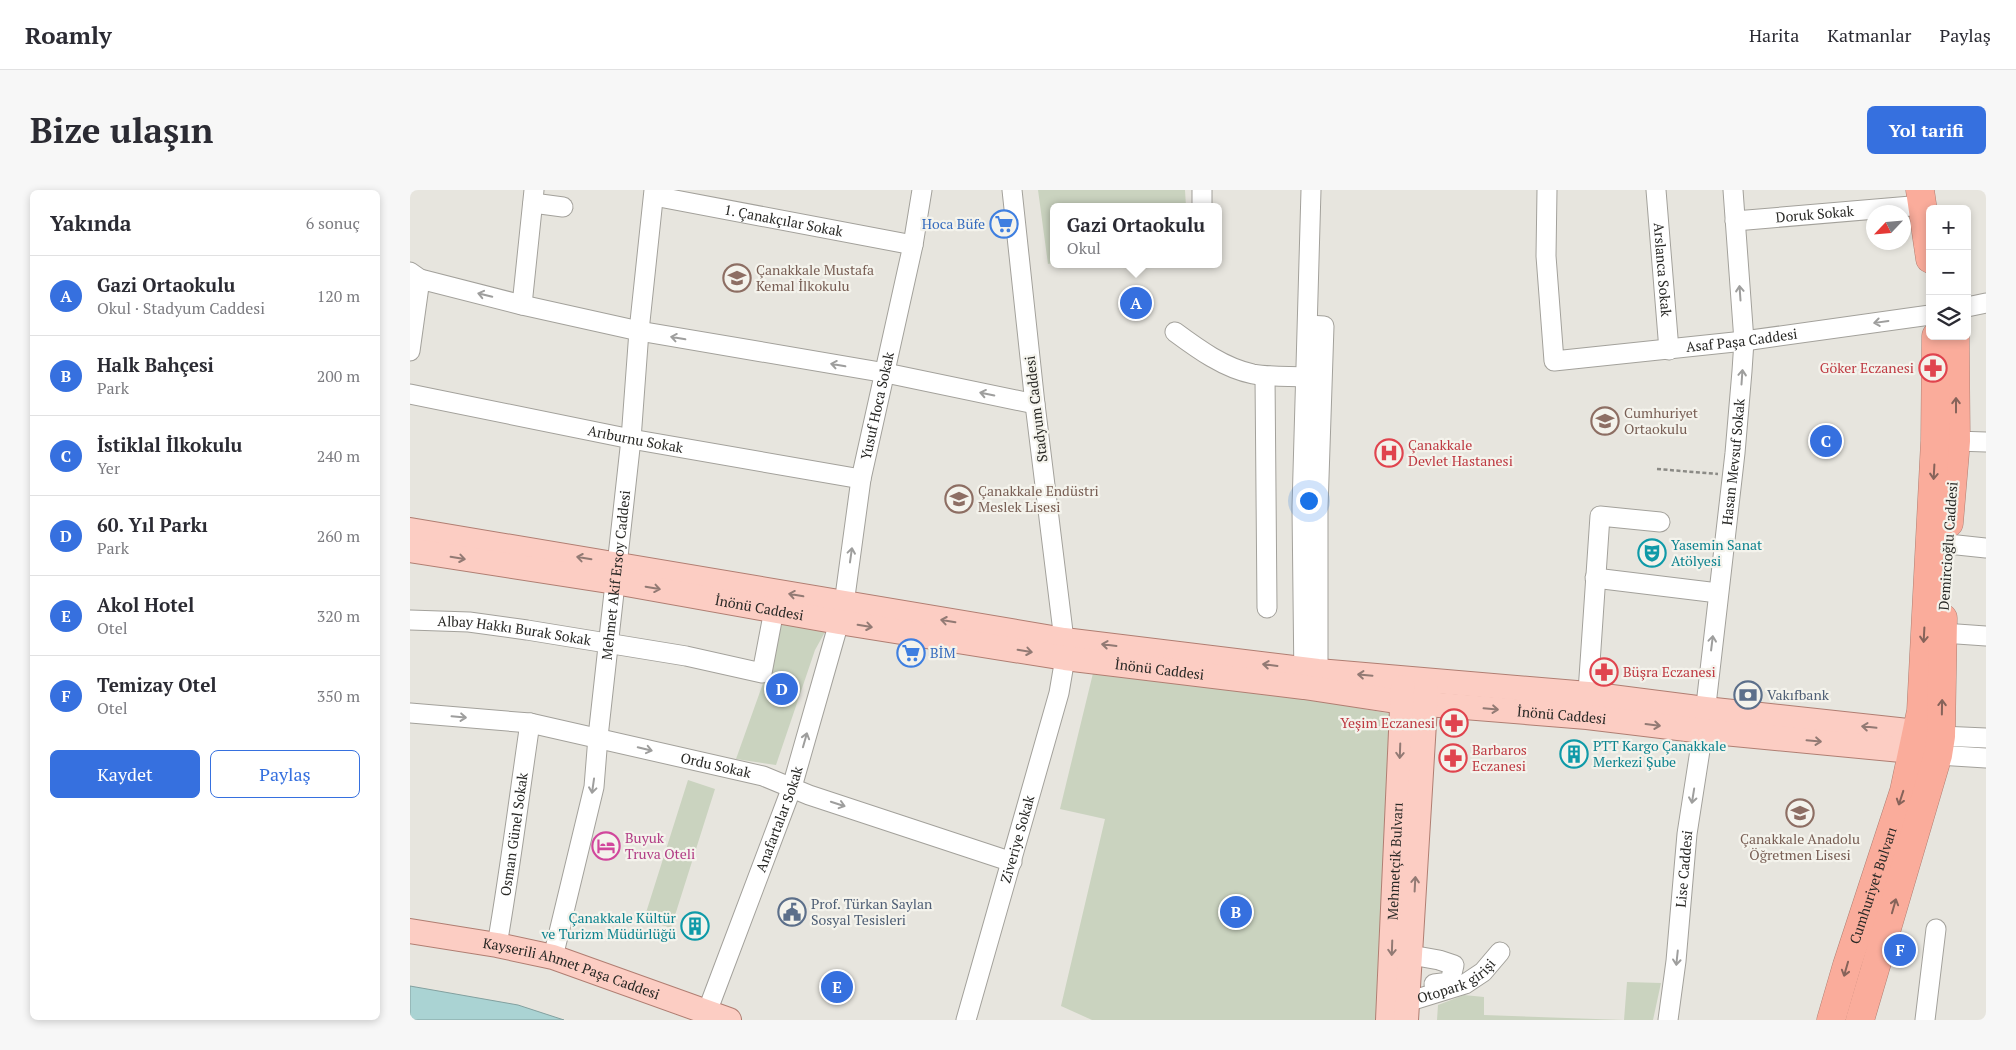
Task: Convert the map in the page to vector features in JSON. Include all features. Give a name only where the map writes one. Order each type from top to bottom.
[{"type":"highway","points":[[1930,198],[1930,250]]},
{"type":"highway","name":"Demircioğlu Caddesi","points":[[1927,744],[1921,711],[1935,441],[1936,340]]},
{"type":"highway","name":"Demircioğlu Caddesi","points":[[1927,744],[1942,633],[1956,441],[1955,340]]},
{"type":"highway","name":"Cumhuriyet Bulvarı","points":[[1861,1020],[1927,744]]},
{"type":"highway","name":"Cumhuriyet Bulvarı","points":[[1831,1020],[1904,791],[1927,744]]},
{"type":"main road","name":"İnönü Caddesi","points":[[410,530],[616,573],[774,610],[841,613]]},
{"type":"main road","name":"İnönü Caddesi","points":[[410,550],[616,573],[841,613],[1065,649],[1311,679],[1414,703],[1587,705],[1704,720],[1927,744]]},
{"type":"main road","points":[[1311,679],[1416,679],[1587,705]]},
{"type":"main road","points":[[1414,703],[1416,679]]},
{"type":"main road","name":"Mehmetçik Bulvarı","points":[[1399,1006],[1411,955],[1414,703]]},
{"type":"main road","name":"Mehmetçik Bulvarı","points":[[1399,1006],[1414,703]]},
{"type":"main road","name":"Kayserili Ahmet Paşa Caddesi","points":[[410,932],[497,945],[553,957],[730,1020]]},
{"type":"street","name":"Yusuf Hoca Sokak","points":[[841,613],[861,479],[886,373],[913,245],[922,190]]},
{"type":"street","name":"Stadyum Caddesi","points":[[1012,190],[1035,404],[1065,649]]},
{"type":"street","points":[[1202,190],[1202,203]]},
{"type":"street","points":[[1311,190],[1302,508],[1311,679]]},
{"type":"street","name":"Asaf Paşa Caddesi","points":[[1547,190],[1546,256],[1554,361],[1744,341],[1926,316]]},
{"type":"street","name":"Arslanca Sokak","points":[[1656,190],[1669,350]]},
{"type":"street","name":"Hasan Mevsuf Sokak","points":[[1704,720],[1732,475],[1744,341],[1733,190]]},
{"type":"street","name":"1. Çanakçılar Sokak","points":[[654,193],[913,245]]},
{"type":"street","name":"Mehmet Akif Ersoy Caddesi","points":[[553,957],[594,787],[631,439],[639,331],[654,193]]},
{"type":"street","points":[[522,305],[533,196],[563,207]]},
{"type":"street","name":"Doruk Sokak","points":[[1735,221],[1930,198]]},
{"type":"street","points":[[410,351],[415,276],[522,305],[639,331],[886,373],[1035,404]]},
{"type":"street","points":[[1971,306],[1986,303]]},
{"type":"street","points":[[1308,325],[1324,326],[1311,679]]},
{"type":"street","points":[[1175,332],[1198,349],[1238,370],[1265,376],[1307,377]]},
{"type":"street","points":[[1265,376],[1268,608]]},
{"type":"street","name":"Arıburnu Sokak","points":[[410,394],[631,439],[861,479]]},
{"type":"street","points":[[1956,441],[1986,442]]},
{"type":"street","points":[[1587,705],[1600,516],[1660,522]]},
{"type":"street","points":[[1948,544],[1986,548]]},
{"type":"street","points":[[1595,578],[1718,593]]},
{"type":"street","name":"Albay Hakkı Burak Sokak","points":[[410,620],[469,622],[686,656],[762,673],[774,610]]},
{"type":"street","name":"Anafartalar Sokak","points":[[707,1012],[792,787],[841,613]]},
{"type":"street","points":[[1942,633],[1986,636]]},
{"type":"street","name":"Ziveriye Sokak","points":[[966,1020],[1059,693],[1065,649]]},
{"type":"street","name":"Ordu Sokak","points":[[410,713],[530,723],[763,776],[809,795],[1012,862]]},
{"type":"street","name":"Lise Caddesi","points":[[1670,1014],[1687,834],[1704,720]]},
{"type":"street","name":"Osman Günel Sokak","points":[[497,945],[511,868],[530,723]]},
{"type":"street","name":"İnönü Caddesi","points":[[1927,744],[1986,738]]},
{"type":"street","name":"İnönü Caddesi","points":[[1927,744],[1986,758]]},
{"type":"street","points":[[1925,1020],[1936,929]]},
{"type":"street","name":"Otopark girişi","points":[[1399,1006],[1465,984],[1483,972],[1500,952]]},
{"type":"street","points":[[1399,1006],[1450,982],[1454,965],[1440,960],[1411,955]]},
{"type":"street","points":[[1861,1020],[1868,1020]]},
{"type":"path","points":[[1657,469],[1732,475]]},
{"type":"green space","points":[[1038,190],[1185,190],[1186,203],[1050,203],[1050,264],[1048,264]]},
{"type":"green space","points":[[782,615],[830,623],[815,650],[776,765],[736,759],[767,672]]},
{"type":"green space","points":[[1095,665],[1246,688],[1398,715],[1385,1020],[1092,1020],[1061,1006],[1105,819],[1060,809]]},
{"type":"green space","points":[[688,780],[715,789],[671,928],[644,919]]},
{"type":"green space","points":[[1627,982],[1661,983],[1653,1020],[1624,1020]]},
{"type":"green space","points":[[1464,995],[1484,997],[1484,1015],[1624,1020],[1437,1020],[1438,1005]]},
{"type":"water","points":[[410,986],[518,1005],[564,1020],[410,1020]]},
{"type":"place","name":"Hoca Büfe","points":[[1004,224]]},
{"type":"place","name":"Çanakkale Mustafa Kemal İlkokulu","points":[[737,278]]},
{"type":"place","name":"Gazi Ortaokulu","points":[[1136,303]]},
{"type":"place","name":"Göker Eczanesi","points":[[1933,368]]},
{"type":"place","name":"Cumhuriyet Ortaokulu","points":[[1605,421]]},
{"type":"place","name":"İstiklal İlkokulu","points":[[1826,441]]},
{"type":"place","name":"Çanakkale Devlet Hastanesi","points":[[1389,453]]},
{"type":"place","name":"Çanakkale Endüstri Meslek Lisesi","points":[[959,499]]},
{"type":"place","name":"Yasemin Sanat Atölyesi","points":[[1652,553]]},
{"type":"place","name":"BİM","points":[[911,653]]},
{"type":"place","name":"Büşra Eczanesi","points":[[1604,672]]},
{"type":"place","name":"60. Yıl Parkı","points":[[782,689]]},
{"type":"place","name":"Vakıfbank","points":[[1748,695]]},
{"type":"place","name":"Yeşim Eczanesi","points":[[1454,723]]},
{"type":"place","name":"PTT Kargo Çanakkale Merkezi Şube","points":[[1574,754]]},
{"type":"place","name":"Barbaros Eczanesi","points":[[1453,758]]},
{"type":"place","name":"Çanakkale Anadolu Öğretmen Lisesi","points":[[1800,813]]},
{"type":"place","name":"Buyuk Truva Oteli","points":[[606,846]]},
{"type":"place","name":"Prof. Türkan Saylan Sosyal Tesisleri","points":[[792,912]]},
{"type":"place","name":"Halk Bahçesi","points":[[1236,912]]},
{"type":"place","name":"Çanakkale Kültür ve Turizm Müdürlüğü","points":[[695,926]]},
{"type":"place","name":"Temizay Otel","points":[[1900,950]]},
{"type":"place","name":"Akol Hotel","points":[[837,987]]}]
